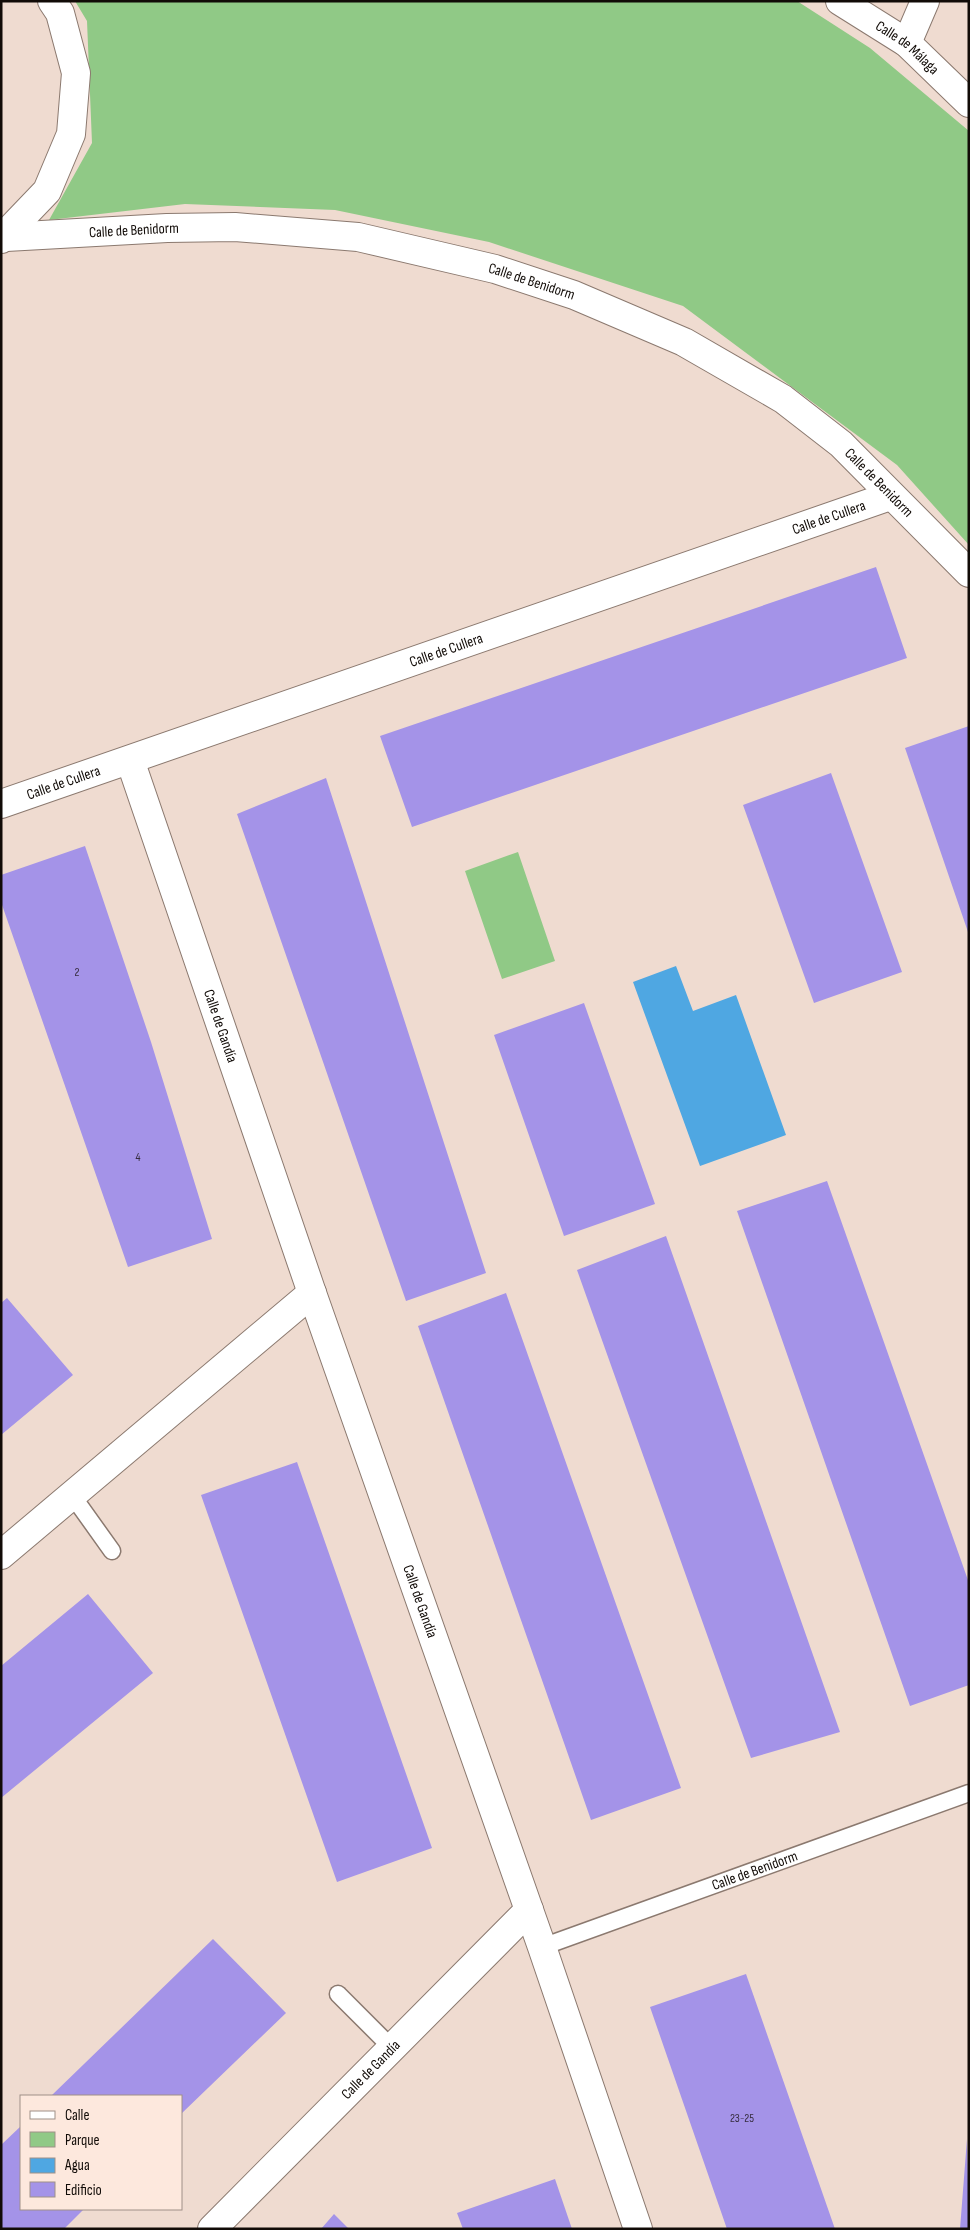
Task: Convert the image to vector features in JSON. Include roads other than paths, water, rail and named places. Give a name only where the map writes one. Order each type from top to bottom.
[{"type":"street","points":[[3,238],[47,191],[72,134],[76,73],[60,13],[52,1]]},
{"type":"street","name":"Calle de Málaga","points":[[840,1],[907,43],[969,103]]},
{"type":"street","points":[[907,43],[925,1]]},
{"type":"street","name":"Calle de Benidorm","points":[[3,238],[167,228],[235,227],[358,237],[495,269],[574,295],[684,342],[783,400],[841,444],[890,496],[969,573]]},
{"type":"street","name":"Calle de Cullera","points":[[1,804],[890,496]]},
{"type":"street","name":"Calle de Gandía","points":[[130,760],[312,1293],[542,1947],[638,2229]]},
{"type":"street","points":[[1,1555],[312,1293]]},
{"type":"street","name":"Calle de Gandía","points":[[212,2229],[529,1910]]},
{"type":"lane","points":[[72,1495],[112,1551]]},
{"type":"lane","name":"Calle de Benidorm","points":[[542,1947],[969,1793]]},
{"type":"lane","points":[[338,1994],[392,2048]]},
{"type":"water","points":[[676,966],[693,1011],[736,995],[786,1135],[700,1166],[633,982]]}]
